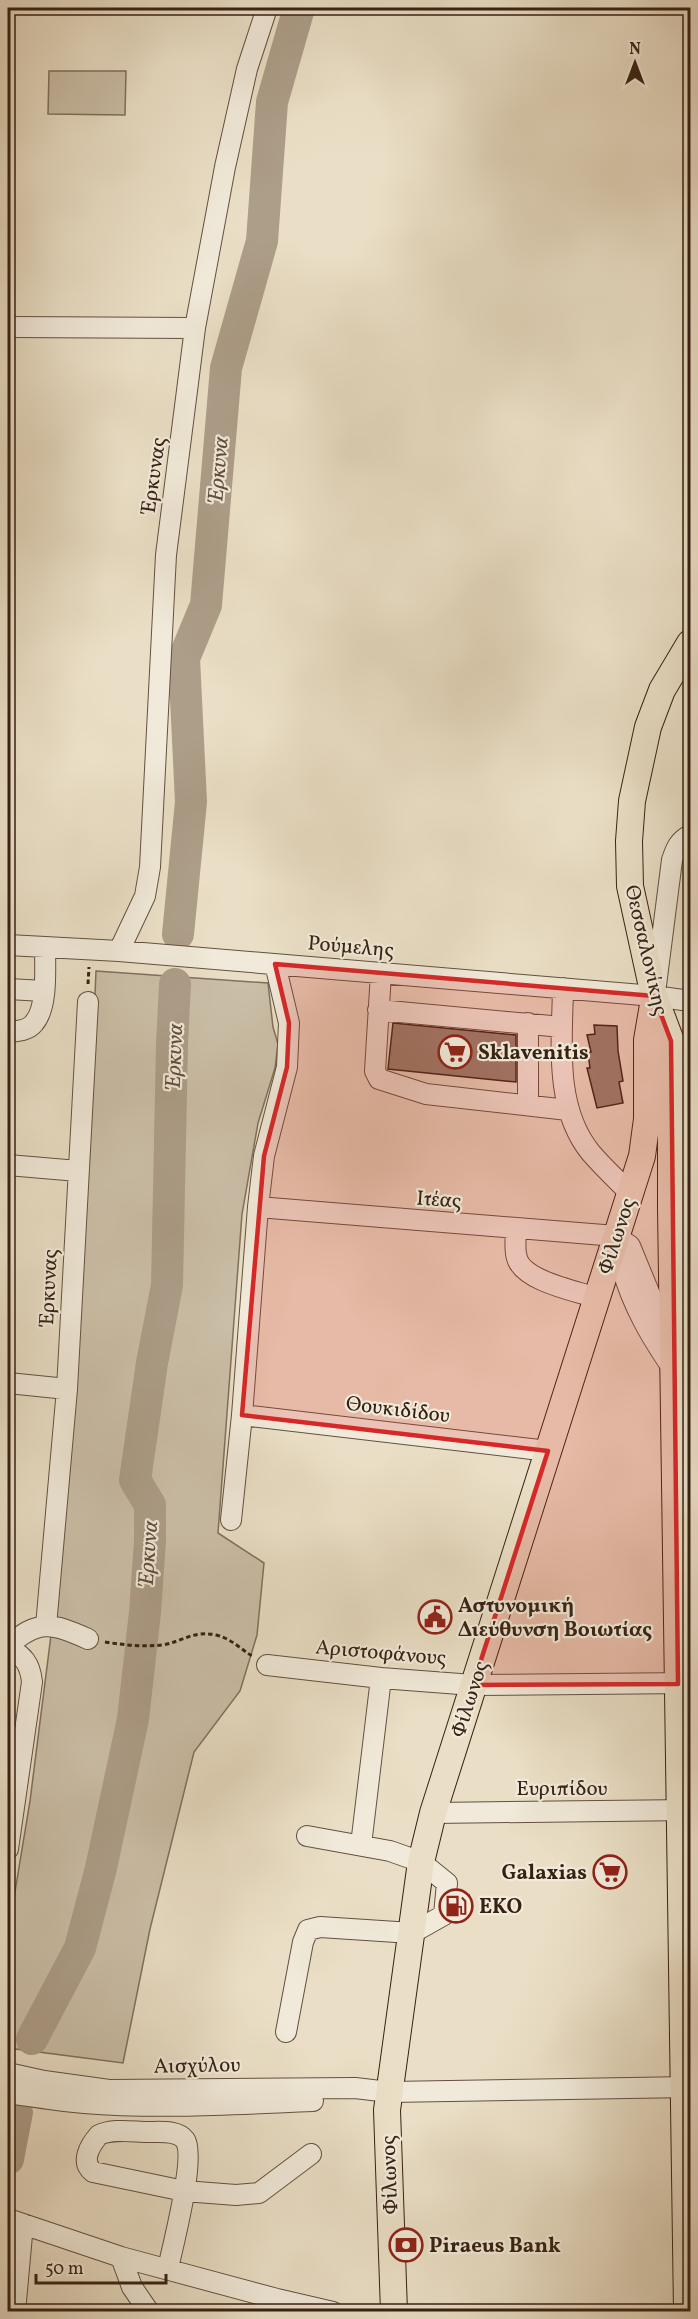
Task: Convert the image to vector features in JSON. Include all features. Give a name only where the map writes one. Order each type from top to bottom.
[{"type":"main road","name":"Θεσσαλονίκης","points":[[687,2312],[682,1365],[673,1334],[680,1207],[670,1041],[654,996],[630,886],[629,841],[632,801],[648,727],[671,673],[690,644]]},
{"type":"main road","name":"Φίλωνος","points":[[394,2312],[386,2128],[388,2092],[421,1862],[433,1813],[630,1193],[645,1138],[648,1110],[647,1040],[654,996]]},
{"type":"street","name":"Έρκυνας","points":[[119,951],[145,896],[150,867],[166,555],[195,328],[225,167],[247,69],[267,8]]},
{"type":"street","points":[[8,327],[195,328]]},
{"type":"street","points":[[654,996],[676,848],[682,839],[690,835]]},
{"type":"street","name":"Ρούμελης","points":[[8,945],[119,951],[563,988],[654,996],[690,1002]]},
{"type":"street","points":[[8,1032],[23,1030],[34,1025],[39,1014],[44,991],[45,948]]},
{"type":"street","points":[[231,1520],[264,1156],[287,1067],[288,1023],[275,964]]},
{"type":"street","points":[[381,973],[375,1071],[379,1080],[426,1094],[568,1110]]},
{"type":"street","points":[[563,988],[563,1082],[568,1110],[590,1152],[630,1193]]},
{"type":"street","points":[[8,989],[44,991]]},
{"type":"street","name":"Έρκυνας","points":[[46,1626],[68,1389],[88,1002]]},
{"type":"street","points":[[378,1010],[562,1027]]},
{"type":"street","points":[[528,1023],[528,1105]]},
{"type":"street","points":[[8,1164],[78,1171]]},
{"type":"street","name":"Ιτέας","points":[[258,1207],[616,1236]]},
{"type":"street","points":[[516,1229],[517,1257],[520,1266],[533,1276],[597,1298]]},
{"type":"street","points":[[616,1236],[630,1246],[651,1297],[673,1334]]},
{"type":"street","points":[[616,1236],[618,1257],[637,1309],[682,1365],[690,1393]]},
{"type":"street","points":[[8,1383],[68,1389]]},
{"type":"street","name":"Θουκιδίδου","points":[[242,1415],[548,1450]]},
{"type":"street","points":[[8,1849],[32,1682],[30,1667],[22,1656],[8,1646],[20,1634],[30,1629],[46,1626],[70,1631],[88,1639]]},
{"type":"street","name":"Αριστοφάνους","points":[[267,1665],[381,1678],[473,1685],[684,1683]]},
{"type":"street","points":[[361,1845],[381,1678]]},
{"type":"street","name":"Ευριπίδου","points":[[433,1813],[685,1811]]},
{"type":"street","points":[[307,1836],[390,1851],[421,1862]]},
{"type":"street","points":[[286,2032],[303,1942],[308,1930],[320,1927],[412,1933]]},
{"type":"street","name":"Αισχύλου","points":[[8,2073],[44,2081],[109,2090],[354,2088],[388,2092],[687,2087]]},
{"type":"street","name":"Αισχύλου","points":[[8,2093],[84,2103],[183,2106],[355,2100],[388,2092]]},
{"type":"street","points":[[168,2268],[184,2192],[188,2148],[184,2139],[178,2134],[110,2131],[99,2134],[86,2158],[93,2172],[184,2192],[236,2195],[259,2193],[311,2154]]},
{"type":"street","points":[[15,2312],[15,2221],[121,2257],[168,2268],[278,2305],[333,2312]]},
{"type":"street","points":[[121,2257],[132,2287],[148,2312]]},
{"type":"path","points":[[88,1002],[90,950]]},
{"type":"path","points":[[114,1643],[149,1646],[165,1644],[198,1633],[218,1635],[232,1641],[267,1665]]},
{"type":"highlighted area","points":[[275,964],[654,996],[671,1041],[678,1684],[473,1685],[548,1451],[242,1415],[264,1156],[287,1067],[289,1023]]},
{"type":"shaded area","points":[[49,71],[126,71],[125,115],[48,114]]},
{"type":"shaded area","points":[[96,971],[268,983],[273,1027],[278,1044],[275,1068],[258,1123],[242,1214],[218,1533],[264,1563],[257,1635],[240,1691],[194,1752],[150,1929],[123,2063],[8,2048],[8,1934],[30,1801],[60,1564],[87,1185]]},
{"type":"building","name":"Sklavenitis","points":[[393,1023],[516,1035],[516,1082],[388,1069]]},
{"type":"building","points":[[594,1025],[617,1026],[623,1081],[619,1082],[623,1103],[597,1108],[587,1068],[590,1068],[588,1053],[591,1052],[587,1035],[595,1034]]},
{"type":"building","points":[[458,1895],[469,1895],[470,1915],[456,1915]]},
{"type":"waterway","name":"Έρκυνα","points":[[178,934],[191,802],[184,658],[206,605],[226,368],[262,241],[272,102],[299,8]]},
{"type":"waterway","name":"Έρκυνα","points":[[32,2039],[80,1948],[101,1868],[133,1719],[150,1541],[150,1505],[135,1480],[152,1363],[167,1285],[175,984]]},
{"type":"waterway","name":"Έρκυνα","points":[[8,2159],[17,2112]]},
{"type":"place","name":"Sklavenitis","points":[[455,1052]]},
{"type":"place","name":"Αστυνομική Διεύθυνση Βοιωτίας","points":[[435,1617]]},
{"type":"place","name":"Galaxias","points":[[610,1872]]},
{"type":"place","name":"EKO","points":[[456,1906]]},
{"type":"place","name":"Piraeus Bank","points":[[406,2245]]}]
